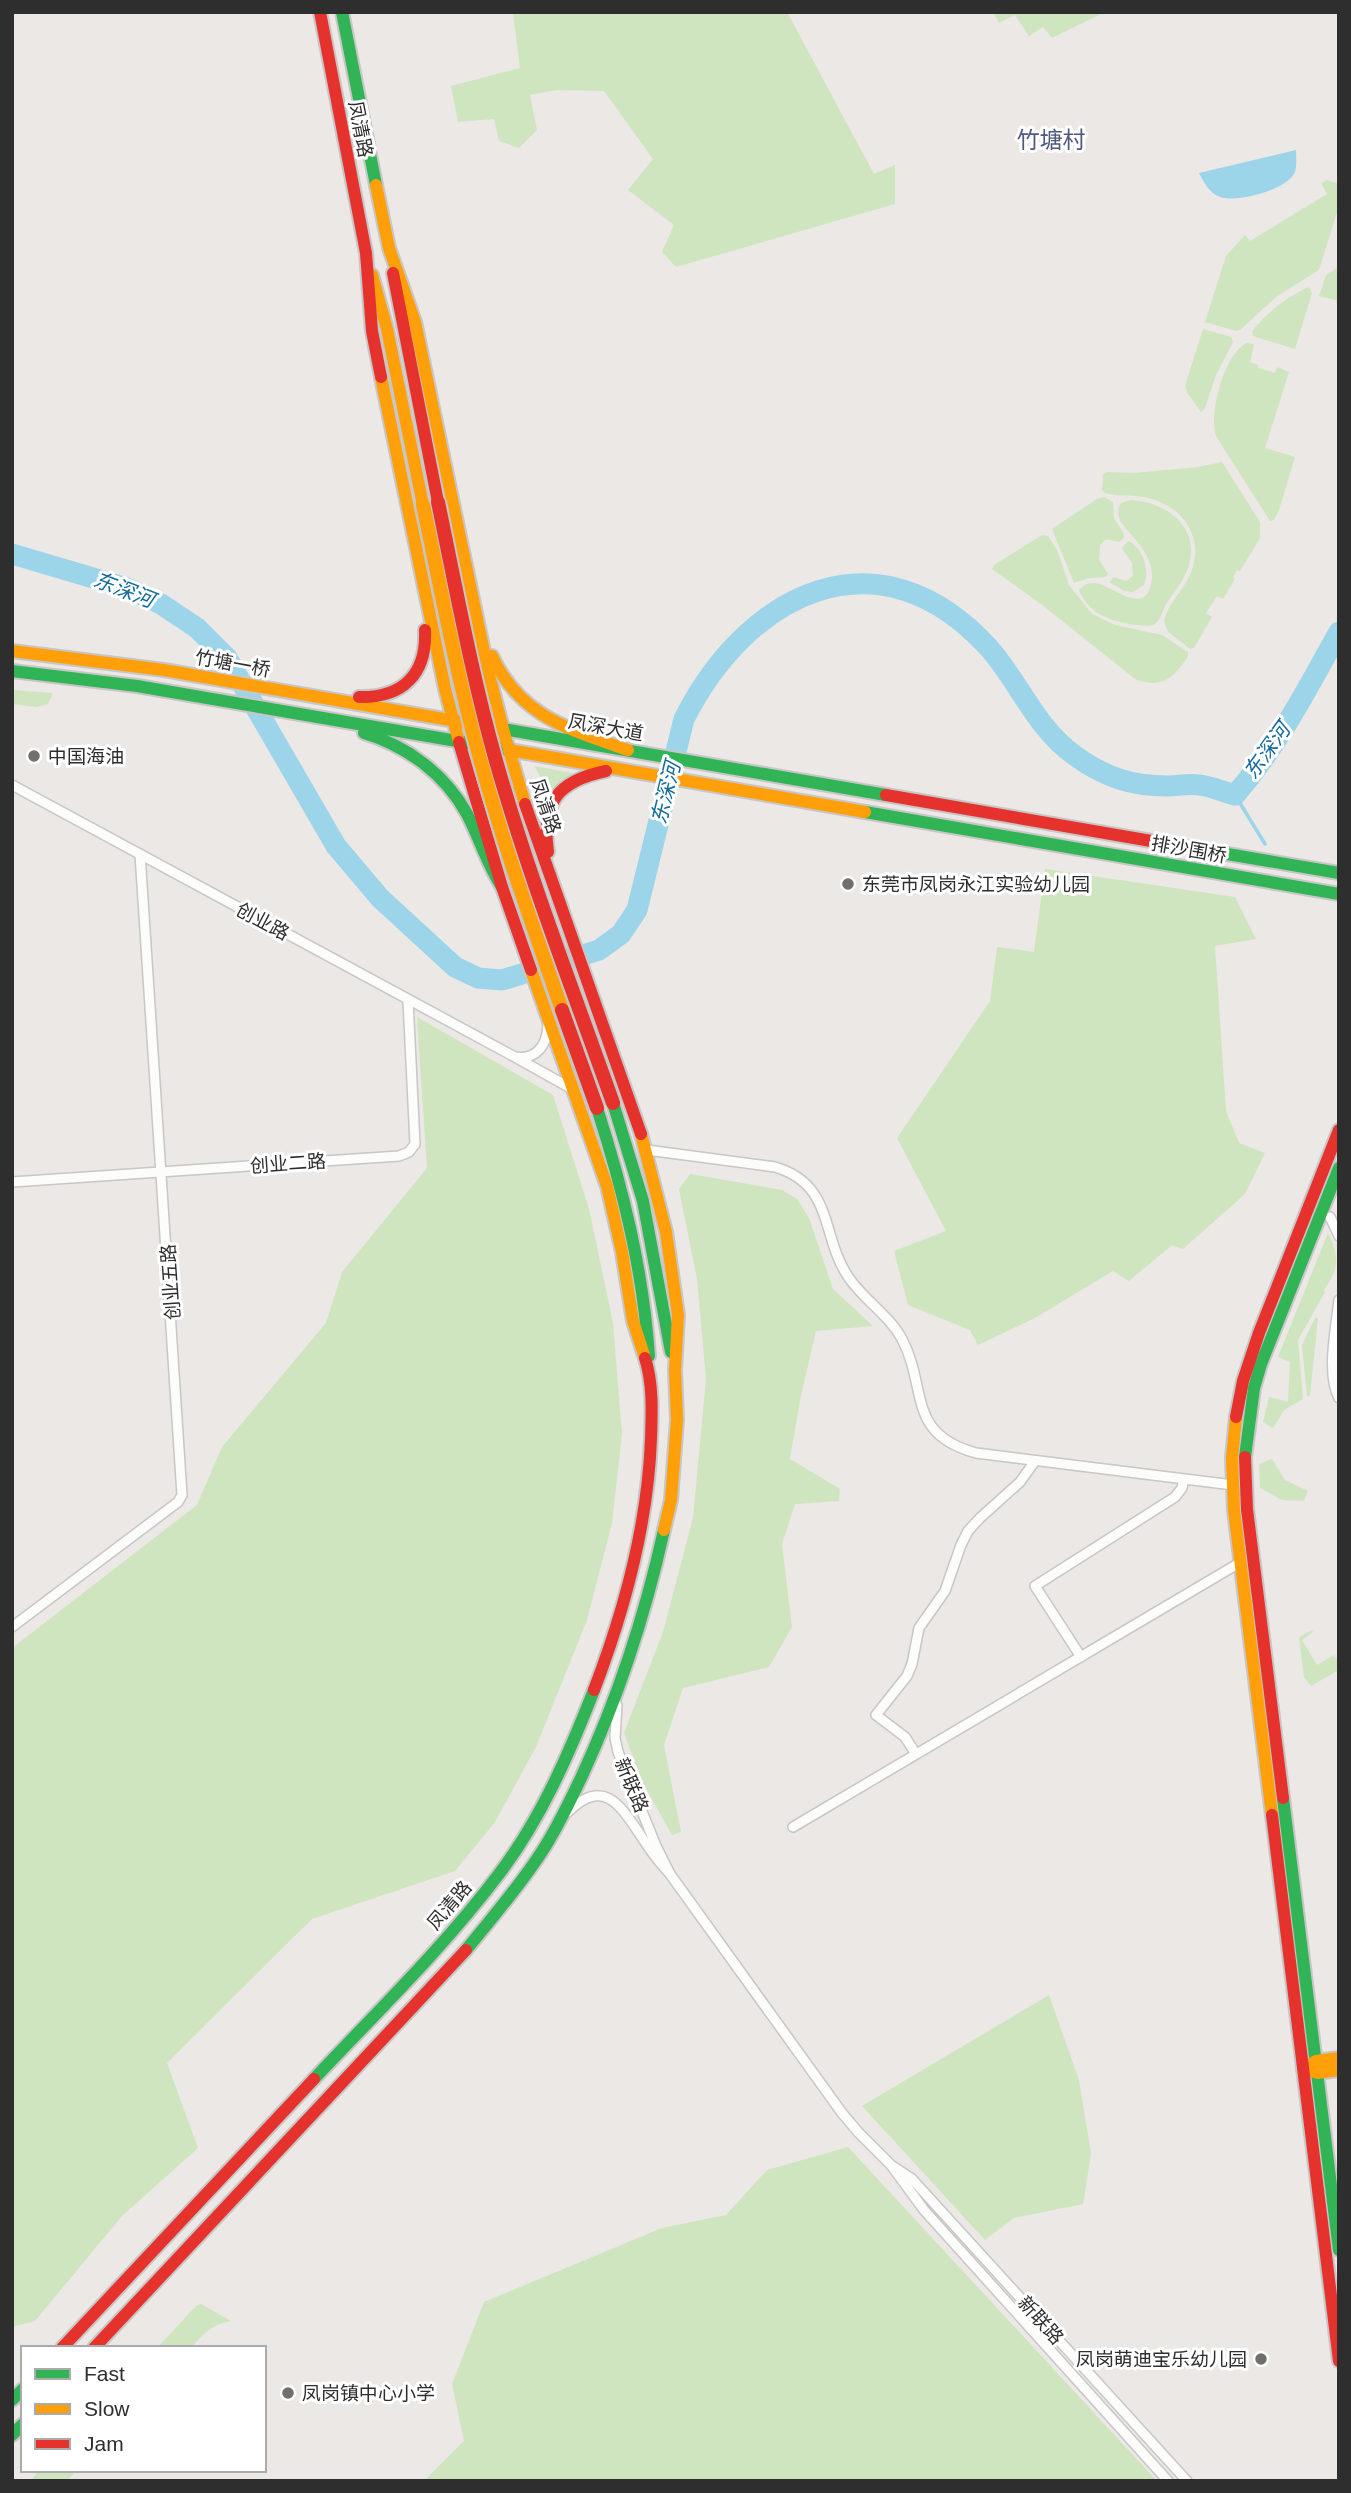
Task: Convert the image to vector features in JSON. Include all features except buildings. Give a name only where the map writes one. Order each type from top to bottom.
[{"type":"main road","name":"凤清路","points":[[320,12],[366,253],[481,708],[533,877],[613,1103],[643,1201],[675,1370]]},
{"type":"main road","name":"凤清路","points":[[64,2346],[437,1950],[488,1889],[532,1824],[567,1757],[597,1686],[631,1576],[640,1538],[650,1469],[652,1422],[647,1319],[629,1212],[597,1108],[518,882],[483,768],[454,654],[402,327],[342,12]]},
{"type":"main road","name":"凤清路","points":[[96,2346],[468,1949],[542,1852],[588,1765],[619,1692],[648,1602],[671,1500],[677,1420],[675,1370],[678,1315],[657,1191],[647,1150],[533,829],[503,729],[415,322],[388,248]]},
{"type":"main road","name":"凤清路","points":[[366,253],[372,331],[453,720],[502,887],[607,1186],[622,1252],[633,1321],[650,1374]]},
{"type":"main road","points":[[312,696],[331,692],[364,698],[381,696],[405,685],[420,670],[426,641],[415,577],[415,538]]},
{"type":"main road","points":[[474,603],[485,626],[496,667],[512,692],[543,716],[628,750]]},
{"type":"main road","name":"竹塘一桥","points":[[12,651],[164,670],[297,693]]},
{"type":"main road","name":"竹塘一桥","points":[[12,671],[94,680],[312,717]]},
{"type":"main road","name":"凤深大道","points":[[297,693],[1034,820]]},
{"type":"main road","points":[[312,717],[338,728],[382,739],[410,754],[434,772],[465,810],[484,856],[502,887]]},
{"type":"main road","name":"凤深大道","points":[[312,717],[1033,841]]},
{"type":"main road","points":[[549,871],[545,826],[548,811],[555,798],[567,785],[582,777],[622,770]]},
{"type":"main road","name":"排沙围桥","points":[[1034,820],[1339,873]]},
{"type":"main road","name":"排沙围桥","points":[[1033,841],[1339,894]]},
{"type":"main road","points":[[1339,1130],[1250,1357],[1234,1432],[1233,1485],[1241,1562],[1312,2068],[1337,2215],[1339,2250]]},
{"type":"main road","points":[[1339,1168],[1330,1216],[1261,1364],[1249,1412],[1244,1461],[1247,1509],[1312,2068],[1339,2361]]},
{"type":"main road","points":[[1312,2068],[1339,2058]]},
{"type":"main road","points":[[1312,2068],[1339,2070]]},
{"type":"street","name":"创业路","points":[[12,785],[574,1090]]},
{"type":"street","name":"创业五路","points":[[12,1627],[178,1502],[184,1486],[140,854]]},
{"type":"street","name":"创业二路","points":[[12,1182],[399,1156],[409,1152],[415,1144],[408,1000]]},
{"type":"street","points":[[514,1058],[529,1058],[541,1049],[547,1036],[547,1017]]},
{"type":"street","points":[[647,1150],[775,1167],[802,1179],[821,1202],[846,1272],[901,1337],[923,1410],[932,1428],[948,1443],[962,1449],[1035,1461],[1233,1485]]},
{"type":"street","points":[[1330,1216],[1339,1236]]},
{"type":"street","points":[[1339,1300],[1333,1371],[1334,1388],[1339,1398]]},
{"type":"street","points":[[916,1755],[905,1737],[876,1715],[907,1676],[919,1628],[945,1591],[968,1531],[1020,1482],[1035,1461]]},
{"type":"street","points":[[1081,1657],[1035,1586],[1175,1497],[1182,1488],[1184,1479]]},
{"type":"street","points":[[793,1827],[1241,1562]]},
{"type":"street","name":"新联路","points":[[619,1692],[615,1724],[618,1752],[670,1874]]},
{"type":"street","name":"新联路","points":[[562,1818],[584,1799],[603,1795],[623,1810],[858,2133],[891,2165],[924,2210],[1168,2481]]},
{"type":"street","name":"新联路","points":[[891,2165],[912,2179],[1187,2481]]},
{"type":"green space","points":[[513,12],[787,12],[874,174],[895,165],[895,204],[676,267],[662,252],[674,225],[628,190],[653,159],[604,91],[556,90],[530,95],[537,130],[519,148],[499,141],[494,119],[458,122],[451,86],[520,68]]},
{"type":"green space","points":[[993,12],[1105,12],[1052,38],[1043,27],[1029,36],[1015,15],[999,23]]},
{"type":"green space","points":[[1327,180],[1339,184],[1339,206],[1319,270],[1276,297],[1240,330],[1205,322],[1226,256],[1245,235],[1250,241],[1327,194],[1321,183]]},
{"type":"green space","points":[[1339,267],[1339,301],[1319,296],[1326,275]]},
{"type":"green space","points":[[1309,287],[1312,293],[1295,349],[1253,336],[1252,331],[1271,312],[1285,300]]},
{"type":"green space","points":[[1203,329],[1231,337],[1233,342],[1201,412],[1185,386]]},
{"type":"green space","points":[[1247,343],[1254,344],[1250,362],[1258,365],[1258,368],[1275,373],[1277,367],[1289,372],[1265,448],[1295,457],[1279,510],[1274,520],[1270,521],[1216,436],[1214,426],[1216,399],[1225,371],[1239,349]]},
{"type":"green space","points":[[1222,462],[1260,522],[1260,538],[1240,571],[1237,570],[1233,577],[1235,579],[1223,599],[1217,596],[1206,613],[1212,617],[1194,648],[1190,649],[1168,632],[1164,621],[1190,575],[1195,548],[1193,535],[1179,514],[1169,506],[1138,496],[1105,493],[1102,490],[1103,474],[1198,467]]},
{"type":"green space","points":[[1104,497],[1113,502],[1114,518],[1124,538],[1119,542],[1106,539],[1100,545],[1099,560],[1108,574],[1106,577],[1089,578],[1074,583],[1052,529]]},
{"type":"green space","points":[[1131,500],[1158,506],[1170,513],[1186,531],[1190,543],[1191,556],[1187,571],[1159,620],[1150,626],[1128,624],[1103,616],[1089,606],[1079,590],[1087,584],[1101,584],[1136,599],[1144,597],[1149,590],[1152,572],[1149,562],[1142,547],[1121,522],[1118,513],[1121,503]]},
{"type":"green space","points":[[1042,535],[1048,536],[1057,550],[1069,585],[1092,614],[1115,625],[1162,635],[1188,652],[1188,656],[1172,675],[1166,680],[1152,683],[1135,679],[1041,604],[992,569],[994,565]]},
{"type":"green space","points":[[1128,541],[1138,549],[1146,566],[1144,585],[1133,592],[1124,591],[1109,582],[1114,577],[1126,581],[1133,576],[1132,563],[1122,548]]},
{"type":"green space","points":[[12,690],[53,693],[48,704],[37,707],[12,704]]},
{"type":"green space","points":[[534,766],[572,773],[573,775],[554,790]]},
{"type":"green space","points":[[1045,869],[1235,897],[1256,939],[1215,946],[1226,1111],[1239,1143],[1265,1153],[1245,1194],[1183,1249],[1172,1245],[1129,1281],[1113,1271],[1035,1318],[978,1345],[970,1330],[908,1305],[894,1251],[946,1231],[897,1138],[990,1001],[997,947],[1034,952]]},
{"type":"green space","points":[[417,1017],[553,1095],[589,1209],[613,1323],[622,1434],[612,1523],[587,1620],[536,1747],[495,1822],[455,1871],[312,1919],[167,2063],[198,2148],[122,2216],[35,2321],[12,2327],[12,1648],[197,1505],[222,1447],[326,1323],[342,1272],[427,1168]]},
{"type":"green space","points":[[690,1174],[782,1190],[797,1199],[809,1218],[833,1289],[873,1326],[816,1331],[790,1459],[840,1489],[839,1501],[795,1504],[782,1544],[792,1627],[769,1667],[683,1688],[664,1745],[681,1832],[672,1835],[643,1783],[624,1733],[663,1632],[693,1518],[706,1379],[697,1279],[679,1189]]},
{"type":"green space","points":[[1328,1233],[1335,1249],[1335,1269],[1298,1340],[1303,1399],[1284,1410],[1273,1428],[1263,1422],[1269,1397],[1288,1402],[1290,1362],[1278,1357]]},
{"type":"green space","points":[[1315,1318],[1318,1318],[1310,1395],[1307,1397],[1302,1345]]},
{"type":"green space","points":[[1272,1459],[1285,1480],[1308,1491],[1304,1501],[1282,1500],[1260,1488],[1259,1464]]},
{"type":"green space","points":[[1312,1630],[1313,1632],[1302,1640],[1317,1665],[1334,1655],[1339,1663],[1339,1670],[1311,1686],[1304,1677],[1299,1637]]},
{"type":"green space","points":[[1049,1995],[1079,2080],[1091,2154],[1083,2204],[1014,2218],[985,2240],[862,2106]]},
{"type":"green space","points":[[848,2147],[1157,2481],[424,2481],[464,2441],[452,2384],[484,2302],[662,2228],[726,2215],[767,2170]]},
{"type":"green space","points":[[201,2304],[231,2321],[208,2330],[193,2346],[159,2346],[196,2306]]},
{"type":"green space","points":[[38,2472],[75,2472],[67,2481],[30,2481]]},
{"type":"water","points":[[1296,150],[1295,172],[1282,184],[1261,194],[1238,198],[1220,197],[1210,190],[1199,173]]},
{"type":"waterway","name":"东深河","points":[[12,554],[127,588],[161,604],[197,628],[227,658],[336,846],[380,898],[455,967],[478,978],[502,980],[599,950],[621,934],[637,910],[684,719],[711,675],[743,637],[780,609],[819,590],[861,584],[904,590],[947,611],[1000,661],[1049,732],[1074,755],[1096,769],[1130,782],[1167,786],[1195,784],[1235,795],[1278,737],[1339,632]]},
{"type":"waterway","points":[[1235,795],[1265,844]]},
{"type":"traffic: fast","points":[[342,12],[376,185]]},
{"type":"traffic: fast","points":[[12,671],[137,686],[509,750],[507,744]]},
{"type":"traffic: fast","points":[[503,729],[886,795]]},
{"type":"traffic: fast","points":[[364,733],[410,754],[448,786],[467,814],[502,887]]},
{"type":"traffic: fast","points":[[865,812],[1339,894]]},
{"type":"traffic: fast","points":[[1157,842],[1339,873]]},
{"type":"traffic: fast","points":[[613,1103],[643,1201],[671,1352]]},
{"type":"traffic: fast","points":[[597,1108],[637,1261],[649,1356]]},
{"type":"traffic: fast","points":[[1245,1457],[1254,1388],[1261,1364],[1339,1168]]},
{"type":"traffic: fast","points":[[466,1950],[541,1853],[581,1778],[607,1718],[629,1656],[664,1530]]},
{"type":"traffic: fast","points":[[314,2079],[433,1953],[499,1874],[528,1831],[553,1785],[594,1690]]},
{"type":"traffic: fast","points":[[1283,1798],[1339,2250]]},
{"type":"traffic: fast","points":[[12,2400],[21,2391]]},
{"type":"traffic: fast","points":[[12,2435],[21,2426]]},
{"type":"traffic: slow","points":[[376,185],[389,248],[415,322],[488,671],[507,744]]},
{"type":"traffic: slow","points":[[372,275],[387,329],[423,505]]},
{"type":"traffic: slow","points":[[381,377],[445,689],[459,742]]},
{"type":"traffic: slow","points":[[423,505],[460,682],[484,774],[562,1010]]},
{"type":"traffic: slow","points":[[12,651],[164,670],[501,729]]},
{"type":"traffic: slow","points":[[492,656],[503,677],[532,707],[566,727],[628,750]]},
{"type":"traffic: slow","points":[[525,804],[509,750],[865,812]]},
{"type":"traffic: slow","points":[[531,970],[607,1186],[622,1252],[633,1321],[645,1358]]},
{"type":"traffic: slow","points":[[641,1134],[666,1232],[678,1315],[675,1370],[677,1420],[671,1500],[664,1530]]},
{"type":"traffic: slow","points":[[1236,1417],[1232,1458],[1234,1510],[1272,1815]]},
{"type":"traffic: slow","points":[[1339,2058],[1316,2061],[1304,2068],[1317,2073],[1339,2070]]},
{"type":"traffic: jam","points":[[320,12],[366,253],[372,331],[381,377]]},
{"type":"traffic: jam","points":[[393,273],[438,502]]},
{"type":"traffic: jam","points":[[438,502],[472,665],[496,761],[537,890],[613,1103]]},
{"type":"traffic: jam","points":[[359,697],[388,693],[409,680],[422,659],[425,630]]},
{"type":"traffic: jam","points":[[459,742],[502,887],[531,970]]},
{"type":"traffic: jam","points":[[548,852],[547,820],[556,797],[575,781],[606,771]]},
{"type":"traffic: jam","points":[[886,795],[1157,842]]},
{"type":"traffic: jam","points":[[525,804],[641,1134]]},
{"type":"traffic: jam","points":[[562,1010],[597,1108]]},
{"type":"traffic: jam","points":[[1236,1417],[1243,1381],[1259,1333],[1339,1130]]},
{"type":"traffic: jam","points":[[594,1690],[625,1598],[645,1503],[652,1407],[645,1358]]},
{"type":"traffic: jam","points":[[1245,1457],[1247,1509],[1283,1798]]},
{"type":"traffic: jam","points":[[1272,1815],[1339,2361]]},
{"type":"traffic: jam","points":[[96,2346],[466,1950]]},
{"type":"traffic: jam","points":[[64,2346],[314,2079]]},
{"type":"place","name":"中国海油","points":[[34,756]]},
{"type":"place","name":"东莞市凤岗永江实验幼儿园","points":[[848,884]]},
{"type":"place","name":"凤岗萌迪宝乐幼儿园","points":[[1261,2359]]},
{"type":"place","name":"凤岗镇中心小学","points":[[288,2393]]},
{"type":"district","name":"竹塘村","points":[[1051,140]]}]
